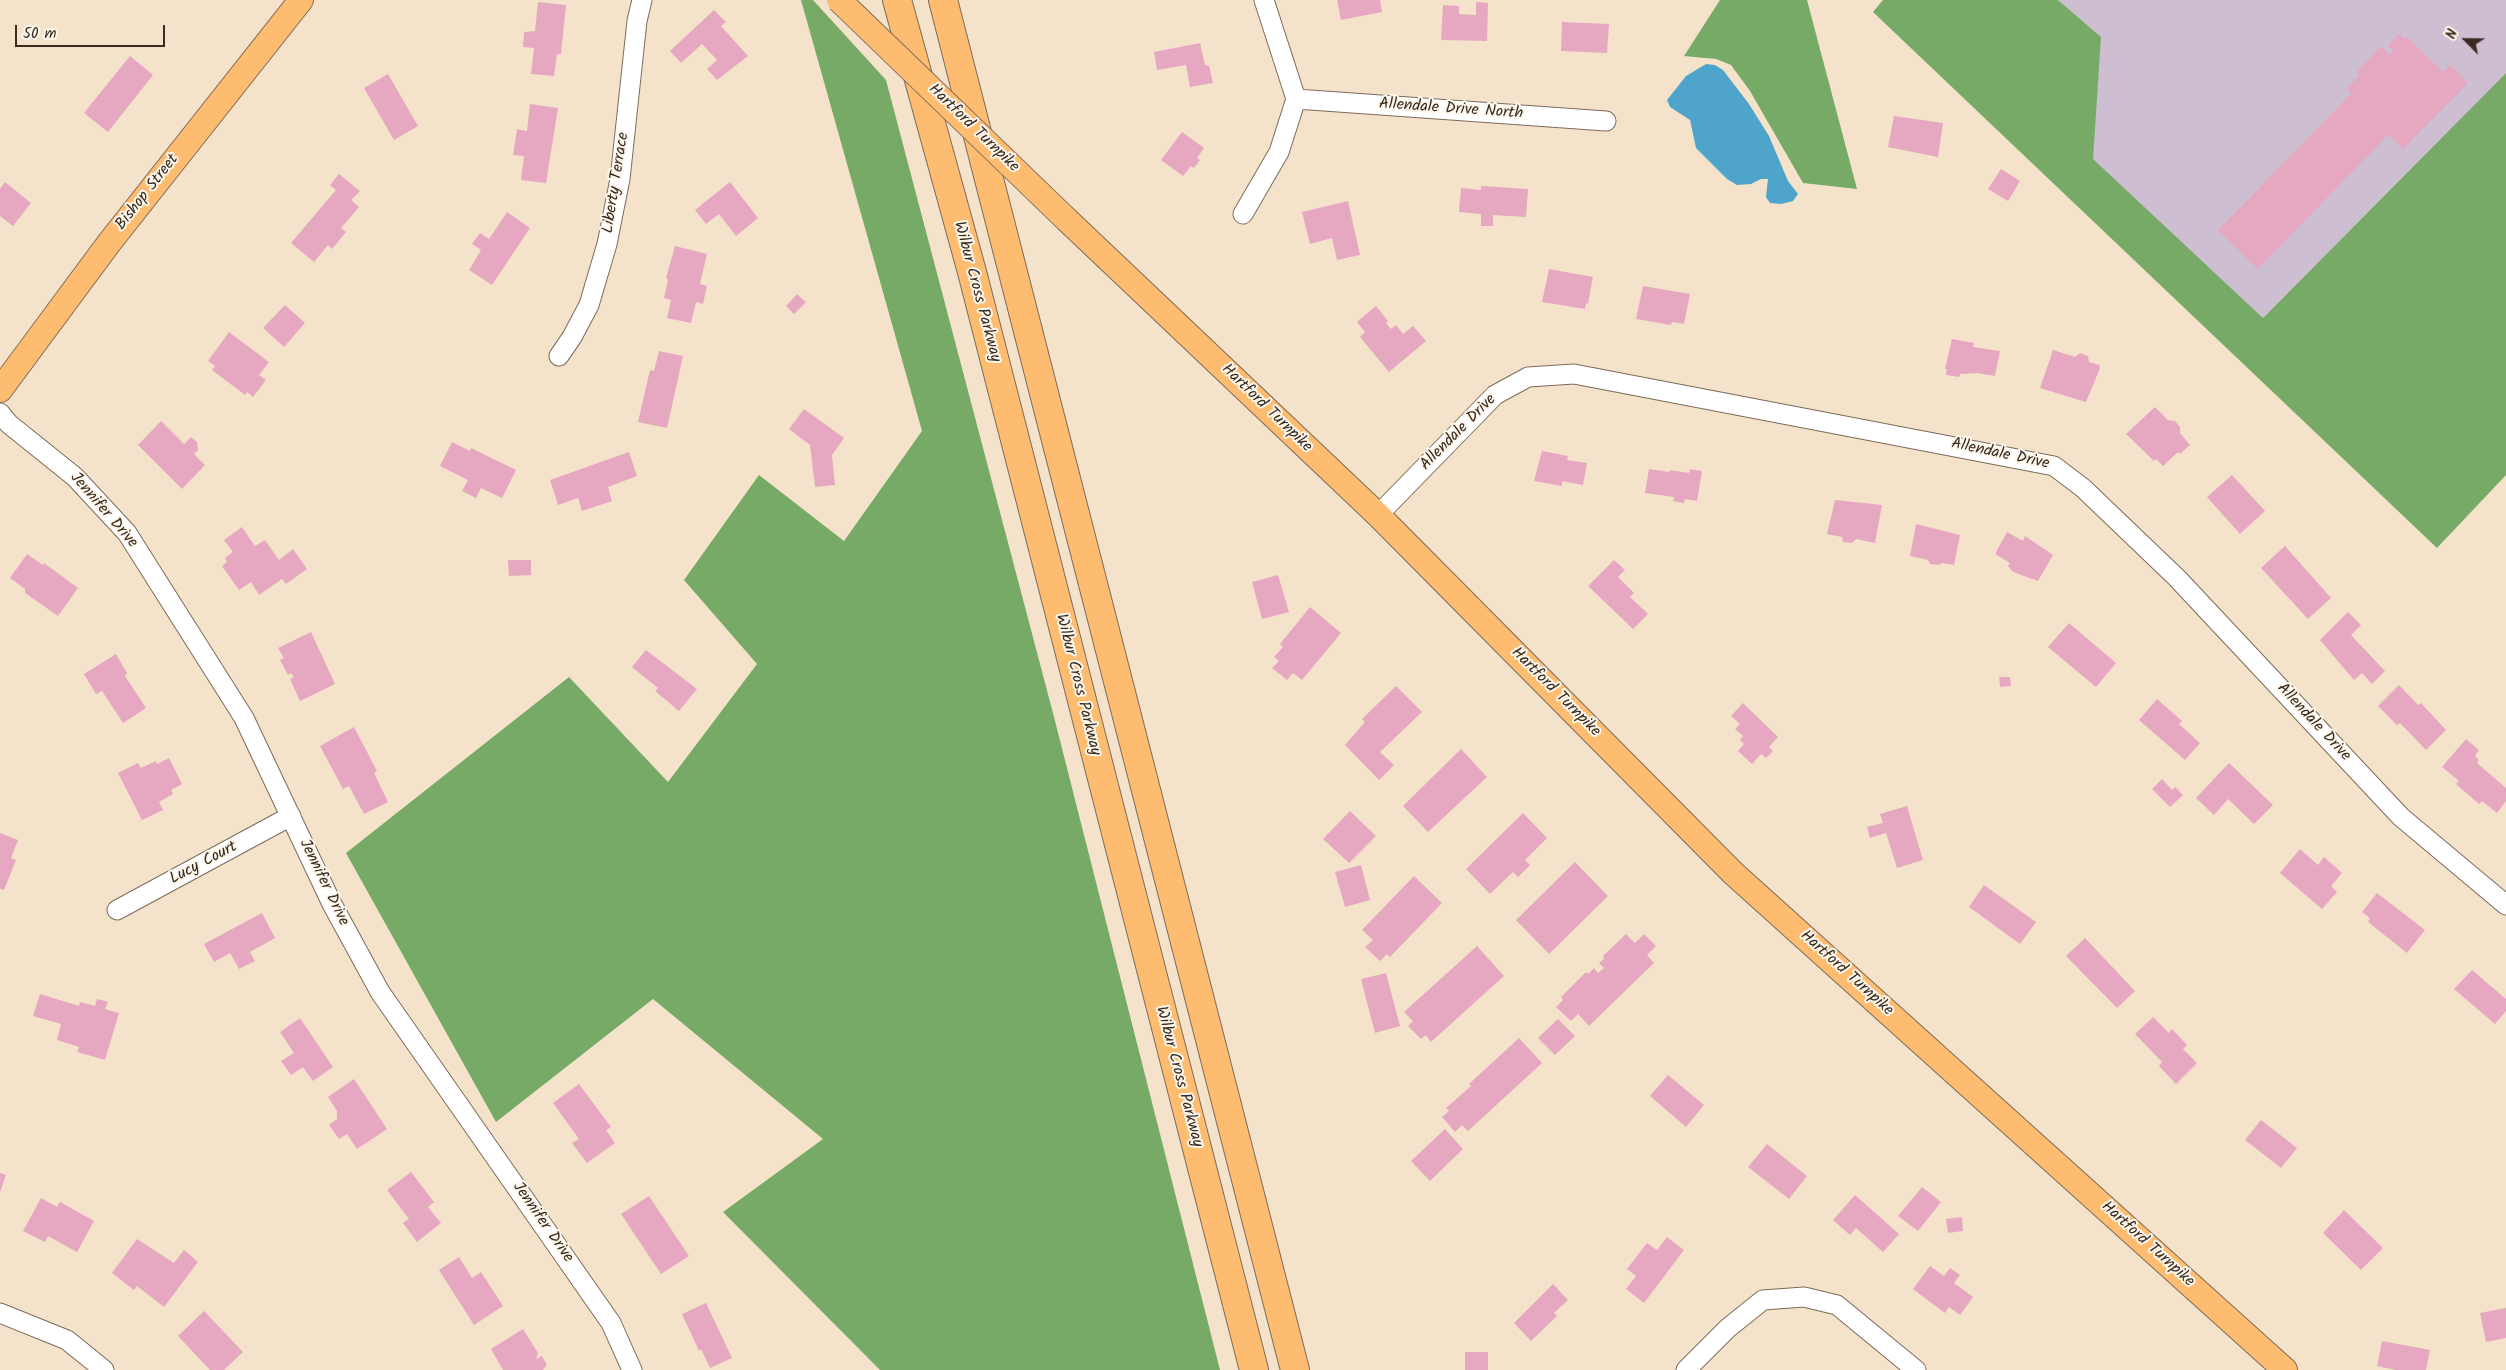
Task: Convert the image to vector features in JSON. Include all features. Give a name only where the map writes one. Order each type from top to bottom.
[{"type":"highway","name":"Wilbur Cross Parkway","points":[[897,0],[972,272],[1254,1370]]},
{"type":"highway","points":[[943,0],[1295,1370]]},
{"type":"highway","points":[[961,0],[966,93]]},
{"type":"main road","name":"Bishop Street","points":[[0,390],[109,243],[301,0]]},
{"type":"main road","name":"Hartford Turnpike","points":[[839,0],[1378,515],[1733,872],[2285,1370]]},
{"type":"street","name":"Liberty Terrace","points":[[559,356],[589,306],[607,244],[620,179],[637,21],[642,0]]},
{"type":"street","points":[[1243,214],[1279,152],[1296,99],[1264,0]]},
{"type":"street","name":"Allendale Drive North","points":[[1296,99],[1606,121]]},
{"type":"street","name":"Allendale Drive","points":[[1378,515],[1496,395],[1528,377],[1574,374],[2028,459],[2054,466],[2083,488],[2177,578],[2401,816],[2506,905]]},
{"type":"street","name":"Jennifer Drive","points":[[0,413],[9,424],[75,477],[127,533],[244,718],[332,904],[380,992],[611,1323],[632,1370]]},
{"type":"street","name":"Lucy Court","points":[[117,910],[291,816]]},
{"type":"street","points":[[1686,1370],[1728,1328],[1763,1300],[1804,1297],[1837,1304],[1916,1370]]},
{"type":"street","points":[[0,1313],[67,1340],[104,1370]]},
{"type":"shaded area","points":[[2058,0],[2506,0],[2506,73],[2263,318],[2092,159],[2101,37]]},
{"type":"green space","points":[[801,0],[813,0],[886,80],[1054,717],[1220,1370],[880,1370],[723,1212],[823,1139],[653,999],[496,1122],[346,853],[569,677],[668,782],[757,664],[684,580],[759,475],[844,541],[922,431]]},
{"type":"green space","points":[[1720,0],[1807,0],[1857,189],[1803,183],[1750,91],[1731,65],[1716,59],[1684,56]]},
{"type":"green space","points":[[1883,0],[2058,0],[2101,37],[2093,159],[2263,318],[2506,73],[2506,475],[2437,548],[1873,12]]},
{"type":"water","points":[[1706,64],[1715,65],[1723,70],[1749,104],[1769,136],[1788,181],[1798,194],[1793,201],[1781,204],[1770,203],[1766,197],[1768,179],[1761,179],[1751,184],[1737,185],[1727,179],[1696,148],[1690,120],[1670,107],[1667,100],[1686,76]]},
{"type":"building","points":[[1337,0],[1380,0],[1382,12],[1341,20]]},
{"type":"building","points":[[538,2],[566,5],[561,54],[557,54],[554,76],[531,74],[534,48],[523,47],[524,32],[535,31]]},
{"type":"building","points":[[1476,2],[1488,3],[1487,41],[1441,40],[1443,5],[1459,6],[1459,14],[1476,15]]},
{"type":"building","points":[[714,10],[726,22],[721,26],[748,56],[717,80],[707,69],[717,60],[702,44],[681,63],[670,51]]},
{"type":"building","points":[[1562,22],[1609,24],[1607,53],[1561,51]]},
{"type":"building","points":[[2399,34],[2405,39],[2407,37],[2443,72],[2450,65],[2468,83],[2403,149],[2389,134],[2258,269],[2218,230],[2352,93],[2347,88],[2360,75],[2357,72],[2381,46],[2390,55],[2393,51],[2388,45]]},
{"type":"building","points":[[1200,43],[1205,65],[1209,66],[1213,83],[1190,87],[1186,65],[1157,70],[1154,52]]},
{"type":"building","points":[[130,56],[153,75],[108,132],[84,113]]},
{"type":"building","points":[[388,74],[418,126],[394,140],[364,88]]},
{"type":"building","points":[[530,104],[558,108],[546,183],[521,180],[524,156],[513,155],[517,129],[527,131]]},
{"type":"building","points":[[1894,116],[1943,123],[1938,157],[1888,147]]},
{"type":"building","points":[[1182,132],[1204,148],[1197,158],[1200,160],[1194,168],[1191,166],[1183,176],[1161,160]]},
{"type":"building","points":[[2001,169],[2020,181],[2008,201],[1988,189]]},
{"type":"building","points":[[339,174],[360,191],[351,200],[359,207],[341,228],[346,232],[332,249],[328,245],[314,262],[291,243],[336,190],[330,185]]},
{"type":"building","points":[[5,182],[31,203],[13,226],[0,216],[0,189]]},
{"type":"building","points":[[730,182],[758,218],[736,236],[719,214],[706,224],[695,210]]},
{"type":"building","points":[[1481,186],[1528,189],[1526,217],[1493,215],[1493,226],[1481,226],[1481,214],[1459,212],[1461,188],[1481,190]]},
{"type":"building","points":[[1348,201],[1360,255],[1337,260],[1332,238],[1310,244],[1302,212]]},
{"type":"building","points":[[507,212],[530,228],[492,285],[469,270],[481,250],[472,244],[480,233],[489,239]]},
{"type":"building","points":[[675,246],[707,254],[700,284],[707,286],[703,304],[696,302],[691,323],[667,318],[671,300],[664,298],[668,280],[666,278]]},
{"type":"building","points":[[1549,269],[1593,277],[1588,304],[1586,303],[1585,309],[1542,302]]},
{"type":"building","points":[[1643,286],[1690,294],[1684,324],[1672,322],[1671,325],[1636,319]]},
{"type":"building","points":[[797,294],[806,302],[794,314],[786,306]]},
{"type":"building","points":[[285,305],[305,323],[284,347],[263,328]]},
{"type":"building","points":[[1376,306],[1388,321],[1386,323],[1391,329],[1396,325],[1403,334],[1413,326],[1426,341],[1389,372],[1360,337],[1365,332],[1357,322]]},
{"type":"building","points":[[229,332],[269,362],[259,375],[266,380],[253,397],[247,392],[245,395],[212,370],[215,366],[208,361]]},
{"type":"building","points":[[1952,339],[1974,343],[1973,347],[2000,351],[1995,376],[1977,373],[1960,374],[1959,377],[1946,375],[1947,369],[1945,369]]},
{"type":"building","points":[[2053,350],[2075,357],[2080,353],[2088,356],[2089,362],[2099,365],[2100,368],[2086,402],[2040,388]]},
{"type":"building","points":[[659,351],[683,356],[667,428],[638,422],[650,370],[654,371]]},
{"type":"building","points":[[2155,407],[2168,420],[2175,421],[2180,427],[2180,433],[2190,445],[2180,454],[2178,452],[2163,466],[2156,459],[2154,461],[2126,434]]},
{"type":"building","points":[[804,409],[844,438],[832,455],[835,485],[815,487],[810,445],[789,429]]},
{"type":"building","points":[[161,421],[184,444],[191,437],[197,442],[198,450],[194,454],[205,465],[182,489],[138,445]]},
{"type":"building","points":[[452,442],[470,451],[471,448],[516,470],[502,498],[481,488],[476,498],[462,491],[468,480],[440,466]]},
{"type":"building","points":[[1542,451],[1568,456],[1567,460],[1587,463],[1583,485],[1562,481],[1562,486],[1534,481]]},
{"type":"building","points":[[629,452],[637,476],[608,487],[612,501],[582,511],[578,498],[558,505],[550,480]]},
{"type":"building","points":[[1649,469],[1689,473],[1690,469],[1702,471],[1697,501],[1685,499],[1684,503],[1673,501],[1674,497],[1645,493]]},
{"type":"building","points":[[2232,475],[2265,511],[2240,534],[2207,497]]},
{"type":"building","points":[[1835,500],[1882,505],[1875,543],[1856,539],[1852,543],[1843,542],[1842,537],[1827,534]]},
{"type":"building","points":[[1916,524],[1960,535],[1954,565],[1930,564],[1928,560],[1910,556]]},
{"type":"building","points":[[242,527],[255,546],[265,540],[279,560],[293,549],[307,569],[286,584],[282,579],[259,595],[251,582],[239,590],[222,566],[227,562],[225,558],[233,552],[224,540]]},
{"type":"building","points":[[2007,532],[2023,541],[2025,536],[2053,555],[2038,581],[2013,572],[2008,566],[2010,563],[1995,554]]},
{"type":"building","points":[[2285,546],[2331,598],[2308,619],[2261,568]]},
{"type":"building","points":[[27,554],[43,565],[44,563],[78,588],[58,616],[25,593],[25,589],[10,578]]},
{"type":"building","points":[[508,560],[531,560],[531,575],[509,576]]},
{"type":"building","points":[[1614,560],[1625,570],[1618,577],[1634,593],[1630,597],[1648,614],[1633,629],[1588,586]]},
{"type":"building","points":[[1278,575],[1289,612],[1262,619],[1252,582]]},
{"type":"building","points":[[1310,607],[1341,633],[1302,680],[1293,673],[1287,680],[1272,668],[1279,661],[1274,657],[1283,647],[1280,644]]},
{"type":"building","points":[[2348,612],[2361,625],[2351,635],[2385,671],[2372,684],[2362,673],[2354,680],[2320,640]]},
{"type":"building","points":[[2069,623],[2116,663],[2096,687],[2048,647]]},
{"type":"building","points":[[311,632],[335,684],[300,701],[290,679],[294,677],[291,673],[288,675],[280,660],[284,658],[278,648]]},
{"type":"building","points":[[646,650],[697,689],[679,711],[655,691],[658,688],[632,667]]},
{"type":"building","points":[[116,654],[127,673],[125,676],[146,708],[123,723],[102,691],[96,694],[84,674]]},
{"type":"building","points":[[1999,677],[2010,677],[2011,686],[2000,687]]},
{"type":"building","points":[[2399,685],[2418,705],[2421,703],[2446,730],[2426,750],[2400,723],[2397,725],[2378,706]]},
{"type":"building","points":[[1396,686],[1422,712],[1380,752],[1394,765],[1379,780],[1345,745],[1365,722],[1362,719]]},
{"type":"building","points":[[2157,699],[2182,721],[2179,724],[2200,743],[2185,760],[2139,720]]},
{"type":"building","points":[[1743,703],[1778,737],[1769,747],[1773,751],[1766,758],[1761,754],[1752,764],[1738,751],[1744,744],[1740,740],[1743,736],[1735,729],[1740,724],[1731,716]]},
{"type":"building","points":[[354,727],[377,771],[374,773],[388,802],[364,814],[349,786],[343,789],[320,746]]},
{"type":"building","points":[[2466,739],[2479,750],[2475,756],[2479,760],[2477,763],[2506,788],[2506,801],[2497,813],[2482,801],[2479,804],[2456,784],[2459,781],[2442,767]]},
{"type":"building","points":[[1461,749],[1487,777],[1428,832],[1403,806]]},
{"type":"building","points":[[169,758],[182,784],[171,790],[173,794],[159,802],[163,810],[142,820],[118,773],[138,763],[141,768],[156,761],[157,764]]},
{"type":"building","points":[[2229,763],[2273,805],[2254,824],[2228,799],[2214,815],[2196,798]]},
{"type":"building","points":[[2162,779],[2172,790],[2175,787],[2183,795],[2170,807],[2152,789]]},
{"type":"building","points":[[1907,806],[1923,860],[1897,868],[1886,833],[1870,838],[1867,827],[1883,823],[1880,814]]},
{"type":"building","points":[[1350,811],[1376,836],[1349,863],[1323,839]]},
{"type":"building","points":[[1523,813],[1547,838],[1525,860],[1530,865],[1518,877],[1513,872],[1490,894],[1466,869]]},
{"type":"building","points":[[0,833],[18,840],[11,858],[16,860],[4,890],[0,889]]},
{"type":"building","points":[[2300,849],[2318,865],[2324,857],[2342,873],[2331,886],[2337,892],[2322,909],[2280,873]]},
{"type":"building","points":[[1575,862],[1608,896],[1549,954],[1516,920]]},
{"type":"building","points":[[1361,865],[1370,900],[1345,907],[1335,872]]},
{"type":"building","points":[[1414,876],[1442,903],[1390,957],[1387,954],[1380,961],[1365,947],[1373,940],[1362,930]]},
{"type":"building","points":[[1984,885],[2036,922],[2020,944],[1969,907]]},
{"type":"building","points":[[2377,893],[2425,930],[2407,953],[2368,922],[2370,918],[2362,912]]},
{"type":"building","points":[[262,913],[275,938],[250,952],[255,961],[239,969],[230,953],[214,962],[204,944]]},
{"type":"building","points":[[1626,934],[1635,943],[1644,934],[1656,946],[1647,955],[1654,963],[1589,1026],[1578,1014],[1571,1021],[1556,1007],[1563,1000],[1561,997],[1586,972],[1588,974],[1594,968],[1598,973],[1604,968],[1599,963],[1604,959],[1603,956]]},
{"type":"building","points":[[2085,938],[2135,991],[2117,1008],[2066,956]]},
{"type":"building","points":[[1477,946],[1504,976],[1431,1042],[1426,1035],[1421,1039],[1408,1026],[1413,1021],[1404,1012]]},
{"type":"building","points":[[2472,970],[2506,999],[2506,1011],[2495,1024],[2454,989]]},
{"type":"building","points":[[1386,973],[1400,1026],[1375,1033],[1361,979]]},
{"type":"building","points":[[40,994],[79,1006],[80,1002],[95,1006],[97,999],[108,1002],[105,1009],[119,1013],[105,1060],[77,1052],[79,1047],[57,1040],[61,1024],[33,1016]]},
{"type":"building","points":[[2153,1017],[2169,1033],[2172,1029],[2187,1045],[2183,1049],[2197,1063],[2176,1084],[2159,1066],[2162,1062],[2135,1034]]},
{"type":"building","points":[[300,1018],[333,1067],[313,1081],[303,1067],[291,1075],[281,1061],[294,1053],[280,1032]]},
{"type":"building","points":[[1558,1019],[1575,1036],[1555,1055],[1538,1038]]},
{"type":"building","points":[[1519,1038],[1542,1063],[1468,1131],[1462,1125],[1455,1132],[1442,1117],[1449,1111],[1446,1108]]},
{"type":"building","points":[[1668,1075],[1704,1105],[1686,1127],[1650,1096]]},
{"type":"building","points":[[354,1079],[387,1129],[357,1149],[347,1134],[339,1139],[329,1125],[337,1119],[337,1111],[328,1097]]},
{"type":"building","points":[[579,1084],[611,1127],[606,1130],[615,1143],[587,1163],[572,1143],[579,1139],[553,1103]]},
{"type":"building","points":[[2261,1120],[2297,1148],[2281,1168],[2245,1140]]},
{"type":"building","points":[[1445,1129],[1463,1149],[1430,1181],[1411,1161]]},
{"type":"building","points":[[1767,1144],[1807,1176],[1789,1199],[1748,1167]]},
{"type":"building","points":[[411,1172],[434,1202],[428,1207],[441,1223],[417,1242],[403,1223],[409,1219],[387,1190]]},
{"type":"building","points":[[0,1173],[6,1175],[0,1192]]},
{"type":"building","points":[[1922,1187],[1941,1202],[1918,1231],[1898,1216]]},
{"type":"building","points":[[1855,1195],[1899,1234],[1883,1252],[1856,1228],[1850,1235],[1833,1220]]},
{"type":"building","points":[[649,1196],[689,1256],[661,1274],[621,1214]]},
{"type":"building","points":[[41,1198],[57,1207],[60,1202],[94,1221],[77,1252],[48,1236],[45,1242],[23,1231]]},
{"type":"building","points":[[2344,1210],[2383,1248],[2361,1270],[2323,1233]]},
{"type":"building","points":[[1962,1217],[1963,1231],[1948,1233],[1946,1219]]},
{"type":"building","points":[[1667,1237],[1684,1250],[1644,1303],[1626,1289],[1636,1276],[1627,1269],[1647,1243],[1657,1250]]},
{"type":"building","points":[[137,1239],[174,1263],[184,1250],[198,1262],[164,1307],[137,1286],[134,1290],[112,1273]]},
{"type":"building","points":[[459,1257],[472,1278],[481,1272],[503,1306],[474,1325],[439,1270]]},
{"type":"building","points":[[1930,1266],[1944,1276],[1950,1268],[1960,1275],[1954,1283],[1973,1297],[1960,1315],[1949,1307],[1945,1313],[1913,1289]]},
{"type":"building","points":[[1553,1284],[1568,1300],[1554,1313],[1557,1316],[1531,1341],[1514,1323]]},
{"type":"building","points":[[706,1303],[732,1358],[710,1368],[701,1349],[699,1351],[682,1314]]},
{"type":"building","points":[[2506,1308],[2506,1338],[2486,1342],[2480,1313]]},
{"type":"building","points":[[204,1311],[243,1352],[224,1370],[210,1370],[178,1336]]},
{"type":"building","points":[[523,1329],[538,1353],[536,1359],[542,1356],[547,1365],[543,1370],[503,1370],[491,1349]]},
{"type":"building","points":[[2382,1341],[2430,1350],[2426,1370],[2396,1370],[2377,1366]]},
{"type":"building","points":[[1465,1352],[1488,1352],[1488,1370],[1465,1370]]}]
